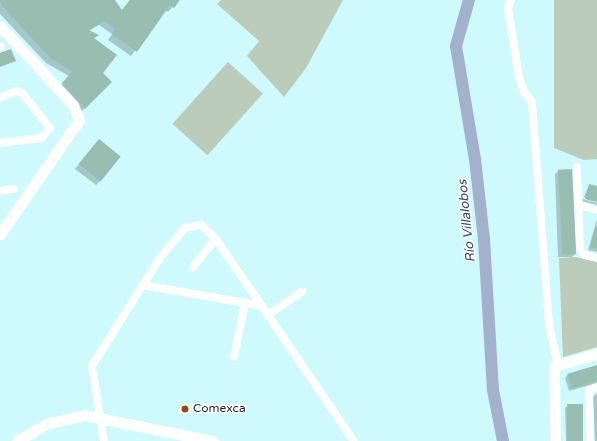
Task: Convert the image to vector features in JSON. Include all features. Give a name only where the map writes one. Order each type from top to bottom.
[{"type":"main road","points":[[0,26],[73,105],[79,120],[0,234]]},
{"type":"main road","points":[[555,441],[554,368],[558,365],[597,354]]},
{"type":"main road","points":[[17,441],[58,419],[84,415],[101,417],[213,441]]},
{"type":"street","points":[[511,0],[508,8],[518,77],[524,92],[532,102],[549,324],[558,365]]},
{"type":"street","points":[[0,98],[16,92],[22,93],[50,128],[42,138],[0,142]]},
{"type":"street","points":[[577,167],[580,250],[585,255],[597,258]]},
{"type":"street","points":[[0,191],[14,189]]},
{"type":"street","points":[[578,205],[597,210]]},
{"type":"street","points":[[104,441],[92,366],[159,259],[185,228],[201,225],[209,230],[216,239],[354,441]]},
{"type":"street","points":[[193,267],[216,239]]},
{"type":"street","points":[[143,286],[262,306]]},
{"type":"street","points":[[268,315],[303,291]]},
{"type":"street","points":[[234,357],[245,304]]},
{"type":"street","points":[[590,441],[593,389]]},
{"type":"green space","points":[[221,0],[343,0],[306,68],[284,97],[247,56],[259,41],[217,4]]},
{"type":"green space","points":[[554,0],[597,0],[597,159],[584,160],[554,148]]},
{"type":"green space","points":[[228,62],[263,93],[207,155],[172,124]]},
{"type":"green space","points":[[576,257],[597,262],[597,347],[563,357],[559,258]]},
{"type":"building","points":[[0,0],[115,0],[122,10],[130,0],[180,0],[174,8],[170,5],[137,52],[112,34],[115,29],[104,21],[89,30],[99,35],[94,38],[117,55],[103,73],[112,82],[85,109],[62,83],[73,71],[51,59],[2,6]]},
{"type":"building","points":[[11,49],[16,61],[0,67],[0,53]]},
{"type":"building","points":[[99,139],[121,157],[101,181],[79,164]]},
{"type":"building","points":[[572,169],[576,254],[562,255],[558,170]]},
{"type":"building","points":[[589,184],[597,186],[597,202],[585,199]]},
{"type":"building","points":[[595,228],[597,229],[597,249],[590,247]]},
{"type":"building","points":[[597,365],[597,381],[572,389],[567,374]]},
{"type":"building","points":[[567,404],[583,404],[583,441],[567,441]]},
{"type":"waterway","name":"Río Villalobos","points":[[469,0],[456,46],[475,159],[484,239],[493,390],[503,441]]},
{"type":"place","name":"Comexca","points":[[185,409]]}]
